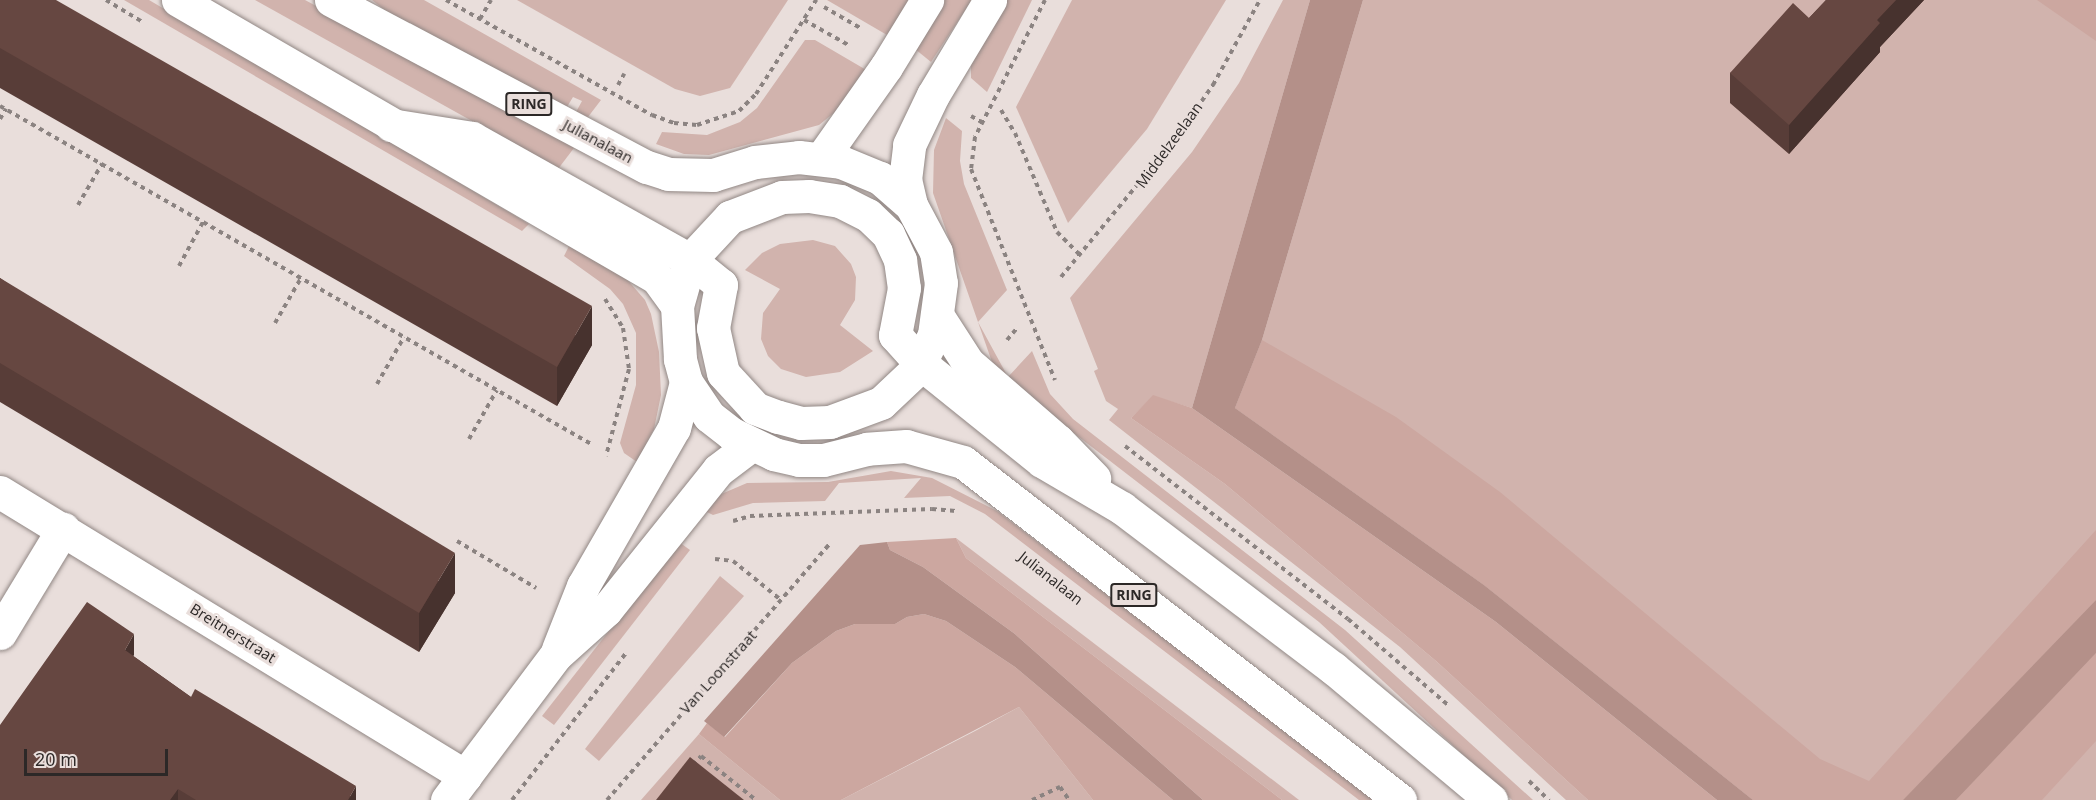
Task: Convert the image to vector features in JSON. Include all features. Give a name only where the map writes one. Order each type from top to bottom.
[{"type":"main road","name":"RING","points":[[178,0],[657,278],[676,306]]},
{"type":"main road","points":[[821,159],[886,67],[927,0]]},
{"type":"main road","points":[[911,205],[905,180],[909,145],[933,95],[990,0]]},
{"type":"main road","name":"Julianalaan","points":[[338,2],[647,167],[690,177],[777,158],[821,159]]},
{"type":"main road","name":"RING","points":[[391,125],[472,138],[690,260],[721,285],[713,328],[723,373],[755,408],[801,423]]},
{"type":"main road","name":"RING","points":[[751,445],[767,434],[801,423],[830,422],[881,403],[920,363],[934,335],[938,315],[941,283],[936,252],[911,205],[897,190],[862,168],[821,159],[782,197]]},
{"type":"main road","name":"RING","points":[[1400,800],[963,462],[906,446],[799,460],[751,445],[709,416],[686,382],[680,359],[676,306],[690,260],[730,217],[782,197],[809,196],[840,201],[868,215],[888,234],[900,260],[904,288],[895,335],[920,363],[1042,461],[1122,508],[1333,668],[1491,800]]},
{"type":"main road","name":"RING","points":[[938,315],[968,363],[1058,441],[1122,508]]},
{"type":"main road","points":[[556,655],[583,586],[674,428],[686,382]]},
{"type":"main road","points":[[456,788],[556,655],[606,610],[718,470],[751,445]]},
{"type":"main road","name":"Breitnerstraat","points":[[0,492],[63,529],[456,788]]},
{"type":"main road","points":[[0,633],[63,529]]},
{"type":"path","points":[[446,0],[612,94],[674,123],[716,121],[739,111],[756,94],[816,0]]},
{"type":"path","points":[[480,19],[491,0]]},
{"type":"path","points":[[1045,0],[972,149],[976,184],[1058,385]]},
{"type":"path","name":"Middelzeelaan","points":[[1061,277],[1182,130],[1213,85],[1260,0]]},
{"type":"path","points":[[824,7],[865,31]]},
{"type":"path","points":[[618,85],[624,74]]},
{"type":"path","points":[[0,106],[593,445]]},
{"type":"path","points":[[0,119],[6,109]]},
{"type":"path","points":[[1001,110],[1015,133],[1057,232],[1080,255]]},
{"type":"path","points":[[78,205],[102,164]]},
{"type":"path","points":[[179,266],[203,222]]},
{"type":"path","points":[[275,323],[301,278]]},
{"type":"path","points":[[602,296],[623,328],[629,369],[607,454]]},
{"type":"path","points":[[377,384],[404,337]]},
{"type":"path","points":[[469,439],[497,390]]},
{"type":"path","points":[[729,522],[750,516],[932,509],[967,516]]},
{"type":"path","points":[[457,541],[546,594]]},
{"type":"path","name":"Van Loonstraat","points":[[607,800],[830,545]]},
{"type":"path","points":[[715,559],[733,561],[781,600]]},
{"type":"path","points":[[512,800],[635,642]]},
{"type":"path","points":[[686,774],[701,756],[756,800]]},
{"type":"path","points":[[1032,800],[1060,787],[1069,800]]},
{"type":"shaded area","points":[[124,0],[149,0],[529,224],[522,231]]},
{"type":"shaded area","points":[[255,0],[305,0],[572,144],[574,148],[558,169]]},
{"type":"shaded area","points":[[372,0],[424,0],[601,100],[588,117],[576,112],[582,101],[573,97],[567,107],[387,12]]},
{"type":"shaded area","points":[[517,0],[788,0],[730,88],[700,96],[675,89]]},
{"type":"shaded area","points":[[827,0],[913,0],[887,35]]},
{"type":"shaded area","points":[[944,0],[972,0],[931,62],[915,49]]},
{"type":"shaded area","points":[[1005,0],[1032,0],[987,92],[971,78],[971,62]]},
{"type":"shaded area","points":[[1072,0],[1226,0],[1147,129],[1068,223],[1016,107]]},
{"type":"shaded area","points":[[1283,0],[1310,0],[1192,408],[1153,396],[1131,418],[1225,484],[1436,661],[1588,800],[1566,800],[1400,647],[1109,420],[1118,409],[1106,401],[1094,371],[1098,369],[1070,298],[1192,152],[1239,83]]},
{"type":"shaded area","points":[[1310,0],[1363,0],[1262,340],[1235,408],[1484,585],[1753,800],[1717,800],[1496,622],[1192,408]]},
{"type":"shaded area","points":[[1363,0],[2096,0],[2096,800],[1753,800],[1484,585],[1235,408],[1262,340]]},
{"type":"shaded area","points":[[2037,0],[2096,0],[2096,41]]},
{"type":"shaded area","points":[[805,40],[815,40],[868,71],[840,108],[819,125],[709,155],[684,154],[656,144],[662,132],[707,135],[740,122],[757,108]]},
{"type":"shaded area","points":[[946,118],[962,131],[960,161],[964,184],[1007,290],[978,322],[933,193],[934,150]]},
{"type":"shaded area","points":[[813,240],[835,246],[851,264],[856,277],[855,300],[840,325],[873,351],[840,372],[806,377],[781,369],[768,356],[761,339],[763,313],[780,289],[745,270],[762,253],[780,244]]},
{"type":"shaded area","points":[[569,246],[625,277],[645,300],[651,314],[659,352],[661,395],[654,429],[637,462],[624,453],[620,443],[636,385],[636,333],[623,304],[610,289],[564,256]]},
{"type":"shaded area","points":[[978,322],[1008,377],[1032,351],[1050,394],[1073,419],[1345,630],[1533,800],[1512,800],[1319,622],[1040,407],[993,365]]},
{"type":"shaded area","points":[[1262,340],[1396,417],[1500,492],[1820,759],[1869,781],[2096,530],[2096,600],[1903,800],[1753,800],[1484,585],[1235,408]]},
{"type":"shaded area","points":[[1153,395],[1192,408],[1496,622],[1717,800],[1588,800],[1436,661],[1225,484],[1131,418]]},
{"type":"shaded area","points":[[891,471],[932,478],[997,511],[1377,800],[1359,800],[985,514],[950,496],[904,498],[921,478],[839,483],[825,501],[753,503],[713,515],[705,511],[719,495],[747,483],[828,482]]},
{"type":"shaded area","points":[[956,538],[1299,800],[1282,800],[966,558]]},
{"type":"shaded area","points":[[956,538],[966,558],[1282,800],[1203,800],[1015,634],[923,567],[890,550],[887,542]]},
{"type":"shaded area","points":[[679,542],[690,550],[554,725],[542,716]]},
{"type":"shaded area","points":[[887,542],[890,550],[923,567],[1015,634],[1203,800],[1173,800],[1015,667],[946,621],[924,614],[907,617],[895,624],[855,624],[836,631],[792,663],[724,737],[704,721],[860,545]]},
{"type":"shaded area","points":[[720,576],[744,596],[599,761],[585,749]]},
{"type":"shaded area","points":[[2096,600],[2096,653],[1956,800],[1903,800]]},
{"type":"shaded area","points":[[924,614],[946,621],[1015,667],[1173,800],[1093,800],[1019,707],[841,800],[780,800],[699,734],[707,723],[725,737],[792,663],[836,631],[855,624],[895,624],[907,617]]},
{"type":"shaded area","points":[[2096,653],[2096,741],[2042,800],[1956,800]]},
{"type":"shaded area","points":[[1019,707],[1093,800],[841,800],[977,730]]},
{"type":"shaded area","points":[[699,734],[780,800],[641,800]]},
{"type":"building","points":[[0,0],[56,0],[592,306],[557,367],[0,48]]},
{"type":"building","points":[[1826,0],[1896,0],[1877,20],[1880,23],[1789,125],[1730,73],[1793,3],[1809,18]]},
{"type":"building","points":[[0,278],[455,553],[419,613],[0,363]]},
{"type":"building","points":[[87,602],[134,634],[125,650],[191,697],[195,689],[356,786],[348,800],[196,800],[178,789],[170,800],[0,800],[0,725]]},
{"type":"building","points":[[690,757],[744,800],[656,800]]}]
